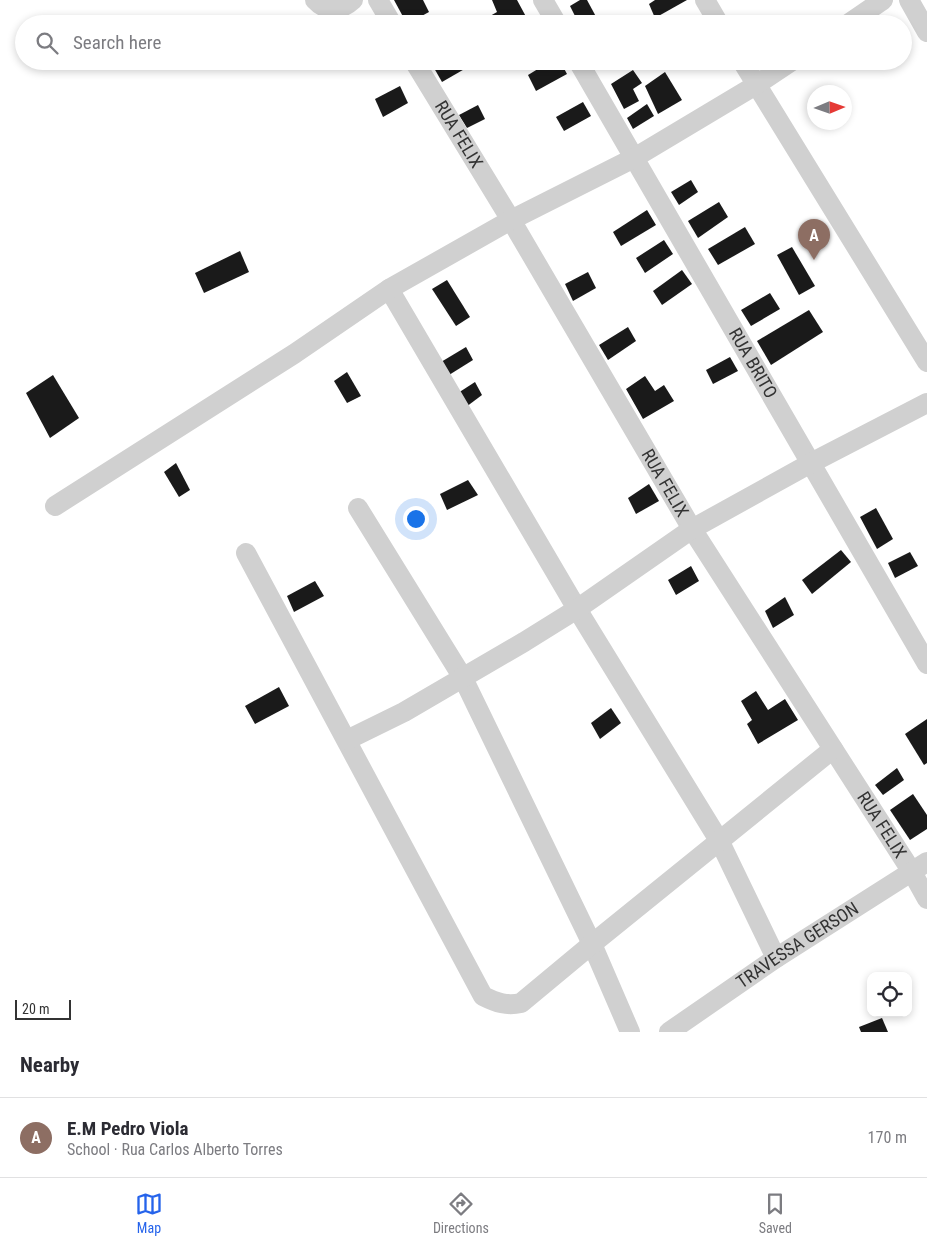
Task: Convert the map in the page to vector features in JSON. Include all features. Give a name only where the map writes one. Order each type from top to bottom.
[{"type":"street","points":[[315,0],[322,7],[329,10],[337,10],[353,0]]},
{"type":"street","points":[[378,0],[387,15]]},
{"type":"street","points":[[544,0],[552,15]]},
{"type":"street","points":[[705,0],[714,15]]},
{"type":"street","points":[[861,15],[883,0]]},
{"type":"street","points":[[909,0],[927,32]]},
{"type":"street","name":"RUA FELIX","points":[[419,70],[511,220],[692,529],[833,748],[919,867],[927,899]]},
{"type":"street","name":"RUA BRITO","points":[[583,70],[927,664]]},
{"type":"street","points":[[747,70],[927,362]]},
{"type":"street","points":[[55,506],[294,354],[390,289],[511,220],[634,158],[778,70]]},
{"type":"street","points":[[390,289],[577,609],[720,842],[776,958]]},
{"type":"street","points":[[347,740],[404,712],[577,609],[692,529],[811,463],[927,403]]},
{"type":"street","points":[[358,508],[463,678],[592,944],[630,1032]]},
{"type":"street","points":[[246,553],[483,996],[492,1001],[510,1006],[522,1003],[833,748]]},
{"type":"street","name":"TRAVESSA GERSON","points":[[668,1032],[776,958],[919,867]]},
{"type":"building","points":[[394,0],[423,0],[429,12],[424,15],[402,15]]},
{"type":"building","points":[[492,0],[517,0],[525,15],[492,15],[497,12]]},
{"type":"building","points":[[580,0],[587,0],[595,15],[574,15],[570,6]]},
{"type":"building","points":[[655,0],[687,0],[660,15],[654,15],[649,4]]},
{"type":"building","points":[[435,70],[463,70],[442,82]]},
{"type":"building","points":[[536,70],[565,70],[567,74],[536,91],[528,75]]},
{"type":"building","points":[[633,70],[642,83],[633,89],[639,101],[624,109],[611,84]]},
{"type":"building","points":[[665,72],[682,100],[658,114],[645,86]]},
{"type":"building","points":[[400,86],[408,103],[383,117],[375,99]]},
{"type":"building","points":[[583,102],[591,116],[564,131],[556,117]]},
{"type":"building","points":[[647,104],[654,116],[633,129],[627,118]]},
{"type":"building","points":[[478,105],[485,119],[467,128],[459,115]]},
{"type":"building","points":[[691,180],[698,192],[679,205],[671,192]]},
{"type":"building","points":[[719,202],[728,217],[698,238],[688,221]]},
{"type":"building","points":[[647,210],[656,225],[621,246],[613,232]]},
{"type":"building","points":[[745,227],[755,244],[718,265],[708,249]]},
{"type":"building","points":[[664,240],[673,254],[645,273],[636,258]]},
{"type":"building","points":[[792,247],[815,286],[799,295],[777,255]]},
{"type":"building","points":[[240,251],[249,272],[204,293],[195,273]]},
{"type":"building","points":[[682,270],[692,284],[662,305],[653,291]]},
{"type":"building","points":[[588,272],[596,288],[573,301],[565,284]]},
{"type":"building","points":[[447,280],[470,317],[456,326],[432,289]]},
{"type":"building","points":[[770,293],[780,309],[751,326],[741,310]]},
{"type":"building","points":[[809,310],[823,332],[771,365],[757,341]]},
{"type":"building","points":[[628,327],[636,341],[608,360],[599,345]]},
{"type":"building","points":[[466,347],[473,360],[449,375],[441,362]]},
{"type":"building","points":[[730,357],[738,371],[713,384],[706,370]]},
{"type":"building","points":[[347,372],[361,396],[347,403],[334,381]]},
{"type":"building","points":[[53,375],[79,418],[50,438],[26,393]]},
{"type":"building","points":[[645,376],[655,391],[664,385],[674,401],[643,419],[626,389]]},
{"type":"building","points":[[475,382],[482,395],[466,407],[458,393]]},
{"type":"building","points":[[176,463],[190,490],[179,497],[164,472]]},
{"type":"building","points":[[468,480],[478,495],[447,510],[440,494]]},
{"type":"building","points":[[649,484],[659,501],[636,514],[628,498]]},
{"type":"building","points":[[876,508],[893,539],[877,549],[860,517]]},
{"type":"building","points":[[841,550],[851,562],[812,594],[802,580]]},
{"type":"building","points":[[910,552],[918,566],[895,578],[888,563]]},
{"type":"building","points":[[691,566],[699,581],[676,595],[668,580]]},
{"type":"building","points":[[315,581],[324,596],[294,612],[287,596]]},
{"type":"building","points":[[785,597],[794,615],[773,628],[765,611]]},
{"type":"building","points":[[279,687],[289,706],[255,724],[245,706]]},
{"type":"building","points":[[756,691],[768,710],[785,699],[798,720],[758,744],[747,724],[752,720],[741,701]]},
{"type":"building","points":[[611,708],[621,723],[600,739],[591,723]]},
{"type":"building","points":[[927,719],[927,763],[924,765],[905,734]]},
{"type":"building","points":[[897,768],[904,780],[883,795],[875,785]]},
{"type":"building","points":[[913,794],[927,815],[927,829],[910,840],[890,810]]},
{"type":"building","points":[[882,1018],[888,1032],[861,1032],[859,1027]]},
{"type":"place","name":"E.M Pedro Viola","points":[[814,260]]}]
